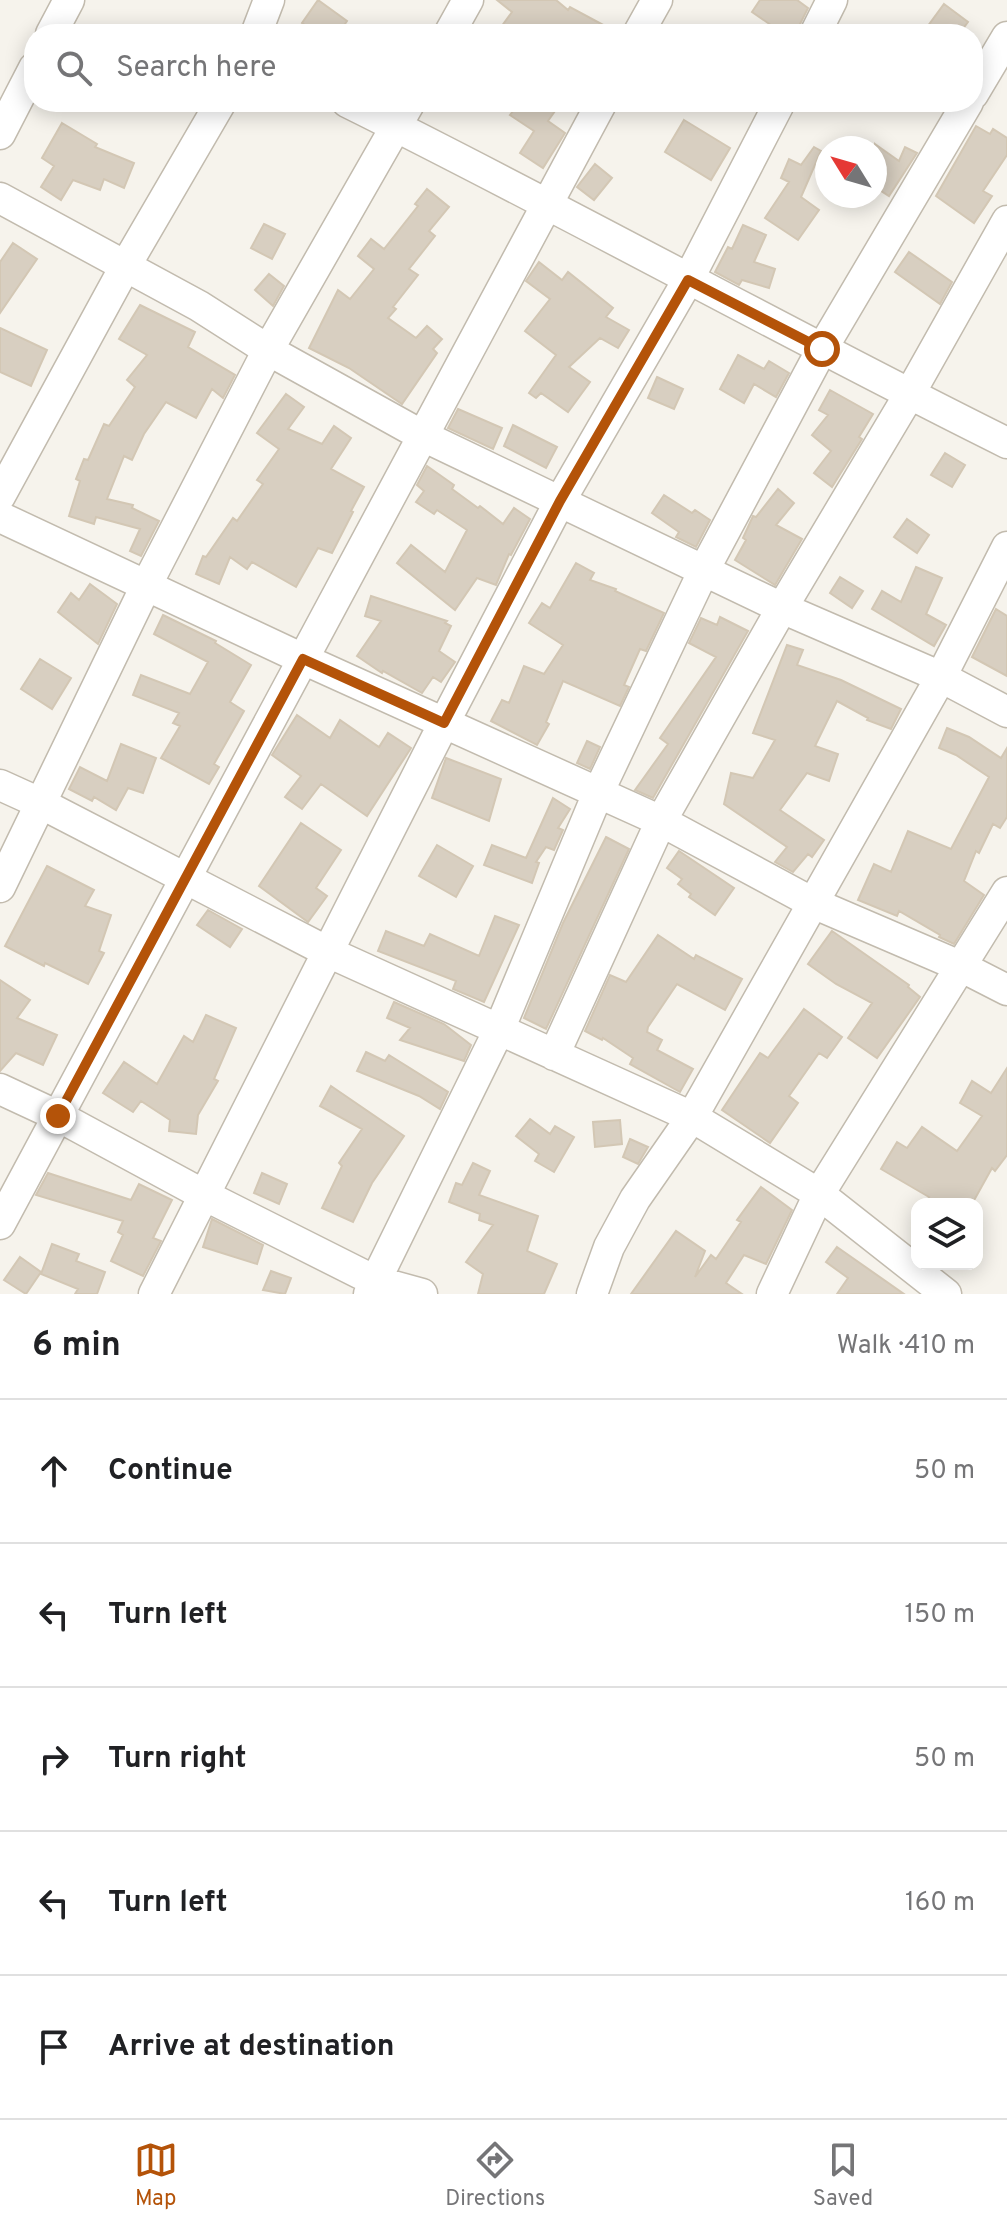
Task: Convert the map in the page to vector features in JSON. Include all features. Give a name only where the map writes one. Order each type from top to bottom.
[{"type":"street","points":[[56,24],[69,0]]},
{"type":"street","points":[[260,24],[269,0]]},
{"type":"street","points":[[455,24],[468,0]]},
{"type":"street","points":[[644,24],[657,0]]},
{"type":"street","points":[[820,24],[832,0]]},
{"type":"street","points":[[983,77],[1007,37]]},
{"type":"street","points":[[0,134],[24,87]]},
{"type":"street","points":[[0,496],[126,265],[215,112]]},
{"type":"street","points":[[0,1224],[597,112]]},
{"type":"street","points":[[154,1294],[560,501],[688,280],[775,112]]},
{"type":"street","points":[[372,1288],[499,1030],[598,793],[704,570],[822,349],[962,112]]},
{"type":"street","points":[[0,887],[146,586],[268,350],[403,114],[548,203],[688,280],[1007,443]]},
{"type":"street","points":[[0,198],[199,306],[268,350],[423,436],[782,608],[941,677],[1007,712]]},
{"type":"street","points":[[554,1055],[661,821],[1007,221]]},
{"type":"street","points":[[0,517],[303,659],[661,821],[813,903],[962,967],[1007,990]]},
{"type":"street","points":[[592,1294],[609,1247],[635,1199],[692,1117],[941,677],[1007,547]]},
{"type":"street","points":[[0,785],[328,952],[692,1117],[819,1194],[946,1294]]},
{"type":"street","points":[[772,1294],[819,1194],[1007,892]]},
{"type":"street","points":[[0,1089],[58,1116],[372,1288],[422,1294]]},
{"type":"building","points":[[318,0],[347,21],[345,24],[302,23]]},
{"type":"building","points":[[497,0],[556,0],[568,10],[570,7],[601,24],[503,24],[512,12]]},
{"type":"building","points":[[760,0],[797,0],[808,8],[800,24],[769,24],[752,12]]},
{"type":"building","points":[[944,4],[968,22],[966,24],[929,24]]},
{"type":"building","points":[[512,112],[554,112],[548,121],[565,133],[543,168],[520,153],[534,131],[510,115]]},
{"type":"building","points":[[684,120],[730,148],[711,180],[665,152]]},
{"type":"building","points":[[62,123],[97,144],[95,147],[134,163],[124,188],[104,179],[100,190],[73,180],[61,200],[41,187],[54,166],[42,158]]},
{"type":"building","points":[[976,126],[990,134],[993,129],[1007,138],[1007,155],[983,191],[992,196],[974,223],[936,196]]},
{"type":"building","points":[[905,147],[917,153],[889,196],[887,152],[899,161]]},
{"type":"building","points":[[815,148],[815,165],[801,197],[819,210],[798,240],[765,218],[789,182],[781,178],[789,159],[801,165]]},
{"type":"building","points":[[595,164],[612,178],[594,200],[577,187]]},
{"type":"building","points":[[427,189],[449,207],[429,231],[435,236],[409,269],[418,275],[388,318],[416,338],[427,326],[442,339],[433,349],[437,353],[402,404],[349,368],[309,348],[338,290],[350,299],[374,269],[358,256],[371,239],[384,249],[418,206],[415,204]]},
{"type":"building","points":[[264,224],[285,234],[272,259],[251,248]]},
{"type":"building","points":[[743,225],[766,235],[754,262],[775,269],[769,288],[742,280],[739,285],[715,272],[728,247],[732,249]]},
{"type":"building","points":[[13,243],[37,259],[0,313],[0,262]]},
{"type":"building","points":[[909,252],[952,282],[940,304],[895,272]]},
{"type":"building","points":[[539,262],[562,280],[568,272],[613,308],[606,317],[629,330],[618,348],[600,338],[569,367],[590,382],[568,412],[541,393],[536,398],[529,393],[556,355],[525,331],[550,299],[526,281]]},
{"type":"building","points":[[269,274],[284,286],[273,306],[255,290]]},
{"type":"building","points":[[140,305],[195,332],[188,347],[235,375],[223,398],[212,389],[196,418],[166,402],[144,434],[132,460],[124,456],[107,499],[133,505],[132,508],[159,521],[141,556],[130,551],[140,529],[96,517],[94,524],[69,516],[80,481],[76,479],[84,459],[88,460],[104,424],[109,426],[135,387],[127,380],[147,355],[119,339]]},
{"type":"building","points":[[0,328],[47,350],[31,386],[0,372]]},
{"type":"building","points":[[738,355],[764,369],[769,361],[789,373],[776,397],[754,384],[744,403],[720,389]]},
{"type":"building","points":[[657,377],[683,389],[674,409],[648,398]]},
{"type":"building","points":[[830,390],[873,414],[859,437],[862,439],[832,487],[814,473],[831,451],[812,435],[828,415],[819,410]]},
{"type":"building","points":[[286,394],[304,407],[288,429],[322,444],[334,426],[351,438],[331,469],[364,487],[332,553],[318,548],[296,587],[252,562],[247,569],[230,557],[219,584],[196,574],[203,556],[206,557],[233,518],[237,521],[263,484],[257,480],[279,449],[257,433]]},
{"type":"building","points":[[458,409],[502,428],[493,449],[448,428]]},
{"type":"building","points":[[513,425],[557,447],[546,468],[504,446]]},
{"type":"building","points":[[945,453],[965,465],[952,487],[931,475]]},
{"type":"building","points":[[427,466],[454,485],[452,489],[503,524],[514,508],[530,519],[509,554],[496,585],[477,578],[455,610],[397,563],[411,545],[445,572],[467,530],[437,510],[434,514],[416,502],[424,491],[417,485]]},
{"type":"building","points":[[778,489],[794,503],[776,525],[802,539],[775,585],[735,560],[746,540],[743,538],[753,516],[756,517]]},
{"type":"building","points":[[664,495],[692,513],[695,510],[710,520],[696,547],[676,537],[679,532],[652,513]]},
{"type":"building","points":[[907,519],[929,535],[917,553],[894,537]]},
{"type":"building","points":[[576,563],[594,573],[590,580],[664,613],[646,651],[640,649],[624,685],[629,687],[620,706],[563,681],[546,722],[549,724],[537,745],[491,721],[502,700],[509,703],[524,666],[544,674],[563,645],[529,623],[542,603],[550,608]]},
{"type":"building","points":[[916,567],[942,578],[926,614],[946,625],[934,646],[872,609],[882,591],[901,602]]},
{"type":"building","points":[[840,577],[863,591],[852,608],[830,593]]},
{"type":"building","points":[[90,584],[117,604],[98,644],[58,612],[71,593],[79,600]]},
{"type":"building","points":[[371,596],[447,621],[445,623],[451,626],[439,651],[455,662],[441,682],[433,677],[422,693],[382,673],[357,656],[381,621],[365,616]]},
{"type":"building","points":[[996,609],[1007,616],[1007,676],[972,657]]},
{"type":"building","points":[[163,615],[216,641],[251,665],[230,702],[244,711],[214,764],[219,767],[209,784],[161,758],[180,726],[173,723],[179,713],[133,695],[141,675],[190,694],[208,662],[154,634]]},
{"type":"building","points":[[720,617],[748,631],[653,798],[635,790],[668,744],[660,738],[716,657],[689,643],[701,618],[717,625]]},
{"type":"building","points":[[787,645],[803,650],[797,665],[841,680],[901,709],[891,729],[867,720],[837,701],[815,746],[838,754],[829,781],[807,773],[780,810],[824,840],[812,857],[808,854],[793,872],[775,862],[787,847],[724,804],[731,773],[753,778],[775,740],[753,733]]},
{"type":"building","points":[[40,659],[71,678],[52,709],[21,689]]},
{"type":"building","points":[[297,715],[330,738],[340,720],[379,747],[388,733],[411,748],[367,816],[321,784],[302,809],[285,797],[301,776],[272,755]]},
{"type":"building","points":[[947,728],[969,737],[1001,758],[1007,748],[1007,817],[1000,828],[993,824],[979,853],[976,851],[964,881],[984,895],[954,944],[899,911],[897,916],[858,900],[874,864],[891,872],[908,831],[951,849],[989,777],[956,755],[939,748]]},
{"type":"building","points":[[587,741],[600,747],[590,769],[577,763]]},
{"type":"building","points":[[121,744],[156,758],[143,793],[128,788],[116,810],[94,797],[92,801],[69,789],[80,767],[107,781]]},
{"type":"building","points":[[446,758],[501,779],[489,821],[432,798]]},
{"type":"building","points":[[553,798],[570,809],[558,828],[563,830],[554,850],[546,847],[536,862],[539,863],[532,883],[484,865],[492,845],[526,858]]},
{"type":"building","points":[[301,823],[341,850],[316,888],[327,896],[308,922],[259,886]]},
{"type":"building","points":[[606,837],[629,849],[546,1029],[524,1018],[563,923]]},
{"type":"building","points":[[437,845],[473,866],[456,897],[419,876]]},
{"type":"building","points":[[679,851],[734,888],[715,915],[689,897],[691,894],[678,884],[682,879],[667,868]]},
{"type":"building","points":[[47,866],[94,890],[85,906],[111,915],[99,951],[104,953],[88,984],[5,946]]},
{"type":"building","points":[[208,910],[242,929],[230,947],[197,925]]},
{"type":"building","points":[[495,916],[519,925],[484,1002],[453,989],[456,981],[378,951],[386,931],[424,946],[430,934],[479,956]]},
{"type":"building","points":[[832,931],[909,985],[920,997],[877,1058],[848,1038],[872,1003],[836,984],[808,964]]},
{"type":"building","points":[[658,935],[694,959],[696,955],[742,979],[725,1010],[677,984],[648,1027],[647,1032],[662,1040],[657,1050],[693,1069],[680,1092],[630,1064],[633,1058],[603,1038],[585,1031],[610,975],[626,982]]},
{"type":"building","points":[[0,980],[30,1000],[17,1018],[57,1035],[43,1065],[16,1053],[0,1071]]},
{"type":"building","points":[[394,1002],[444,1024],[471,1045],[464,1061],[400,1040],[410,1028],[387,1018]]},
{"type":"building","points":[[804,1009],[842,1037],[827,1058],[819,1053],[789,1096],[798,1103],[770,1143],[722,1110],[760,1053],[768,1058]]},
{"type":"building","points":[[206,1015],[236,1028],[214,1079],[218,1081],[198,1115],[196,1134],[169,1131],[170,1120],[141,1101],[133,1112],[103,1093],[124,1062],[157,1084],[184,1036],[193,1042]]},
{"type":"building","points":[[366,1052],[385,1061],[389,1055],[448,1092],[440,1109],[419,1096],[357,1071]]},
{"type":"building","points":[[1007,1068],[1007,1155],[995,1171],[992,1168],[975,1198],[928,1198],[881,1169],[897,1142],[907,1148],[922,1127],[957,1151],[982,1116],[960,1103],[972,1081],[991,1093]]},
{"type":"building","points":[[331,1086],[404,1136],[372,1183],[353,1222],[322,1208],[342,1166],[339,1163],[362,1129],[320,1106]]},
{"type":"building","points":[[530,1119],[550,1134],[555,1126],[574,1137],[554,1172],[535,1161],[539,1154],[516,1136]]},
{"type":"building","points":[[620,1120],[622,1144],[595,1147],[593,1122]]},
{"type":"building","points":[[630,1139],[648,1147],[638,1164],[623,1157]]},
{"type":"building","points":[[473,1163],[490,1171],[479,1195],[538,1216],[527,1251],[557,1264],[544,1294],[478,1294],[483,1274],[466,1262],[493,1225],[479,1220],[480,1214],[449,1202],[456,1183],[462,1185]]},
{"type":"building","points":[[48,1173],[131,1200],[139,1184],[172,1200],[153,1238],[161,1241],[143,1276],[111,1261],[123,1235],[118,1232],[123,1221],[36,1195]]},
{"type":"building","points":[[262,1173],[287,1184],[279,1204],[254,1193]]},
{"type":"building","points":[[761,1187],[792,1210],[766,1264],[744,1255],[726,1283],[742,1294],[631,1294],[676,1231],[705,1251],[695,1277],[711,1255],[716,1259],[741,1222],[737,1220]]},
{"type":"building","points":[[212,1219],[263,1245],[257,1264],[203,1247]]},
{"type":"building","points":[[52,1244],[79,1254],[76,1261],[105,1272],[97,1294],[75,1294],[78,1289],[41,1274]]},
{"type":"building","points":[[837,1247],[904,1294],[837,1294],[848,1278],[826,1262]]},
{"type":"building","points":[[20,1257],[41,1272],[26,1294],[4,1280]]},
{"type":"building","points":[[271,1271],[291,1278],[285,1294],[263,1290]]},
{"type":"route","points":[[58,1116],[303,659],[444,723],[560,501],[688,280],[822,349]]}]
